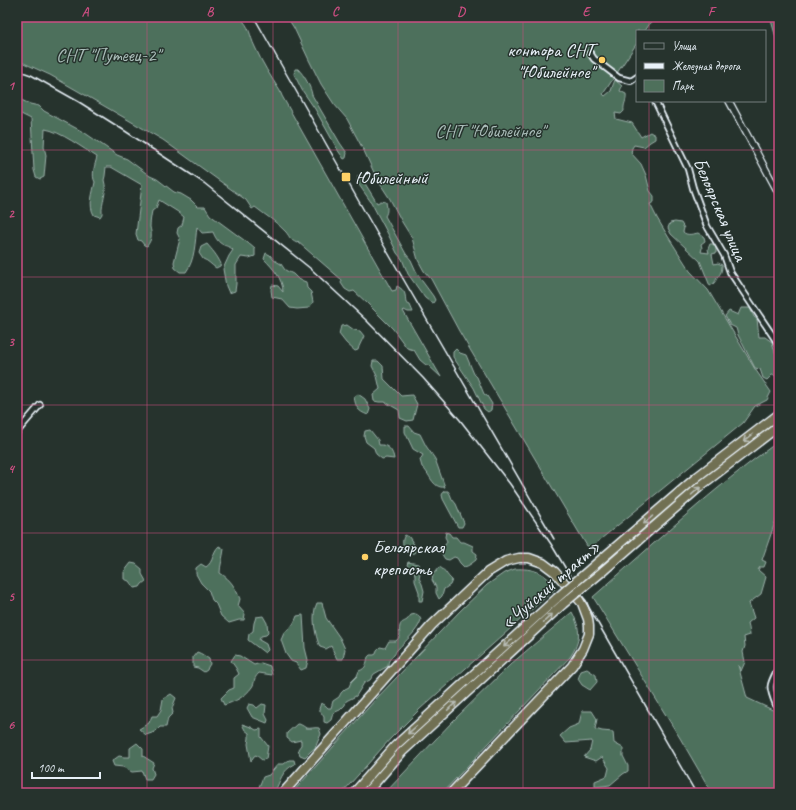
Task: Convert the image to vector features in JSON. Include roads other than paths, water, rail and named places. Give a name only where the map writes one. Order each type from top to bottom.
[{"type":"highway","name":"«Чуйский тракт»","points":[[366,793],[402,752],[560,601],[597,563],[698,476],[779,414]]},
{"type":"highway","name":"«Чуйский тракт»","points":[[354,793],[395,746],[560,601],[602,570],[703,484],[779,426]]},
{"type":"highway","points":[[283,793],[432,625],[488,572],[512,559],[524,558],[538,561],[548,566],[555,572],[582,603],[586,611],[589,626],[587,642],[572,666],[451,793]]},
{"type":"street","points":[[590,53],[594,59],[620,78],[631,80],[636,78]]},
{"type":"street","name":"Белоярская улица","points":[[655,102],[688,169],[693,188],[707,226],[724,255],[730,272],[779,345]]},
{"type":"street","points":[[730,102],[779,194]]},
{"type":"street","points":[[17,432],[40,405]]},
{"type":"street","points":[[776,705],[770,691],[771,682],[779,667]]},
{"type":"railway","points":[[254,17],[387,251],[554,539]]},
{"type":"railway","points":[[17,70],[31,75],[79,102],[204,183],[311,269],[367,321],[423,378],[460,420],[510,484],[551,544],[696,793]]},
{"type":"place","name":"контора СНТ \"Юбилейное\"","points":[[602,60]]},
{"type":"place","name":"Юбилейный","points":[[346,177]]},
{"type":"place","name":"Белоярская крепость","points":[[365,557]]},
{"type":"park label","name":"СНТ \"Путеец-2\"","points":[[108,54]]},
{"type":"park label","name":"СНТ \"Юбилейное\"","points":[[490,130]]}]
